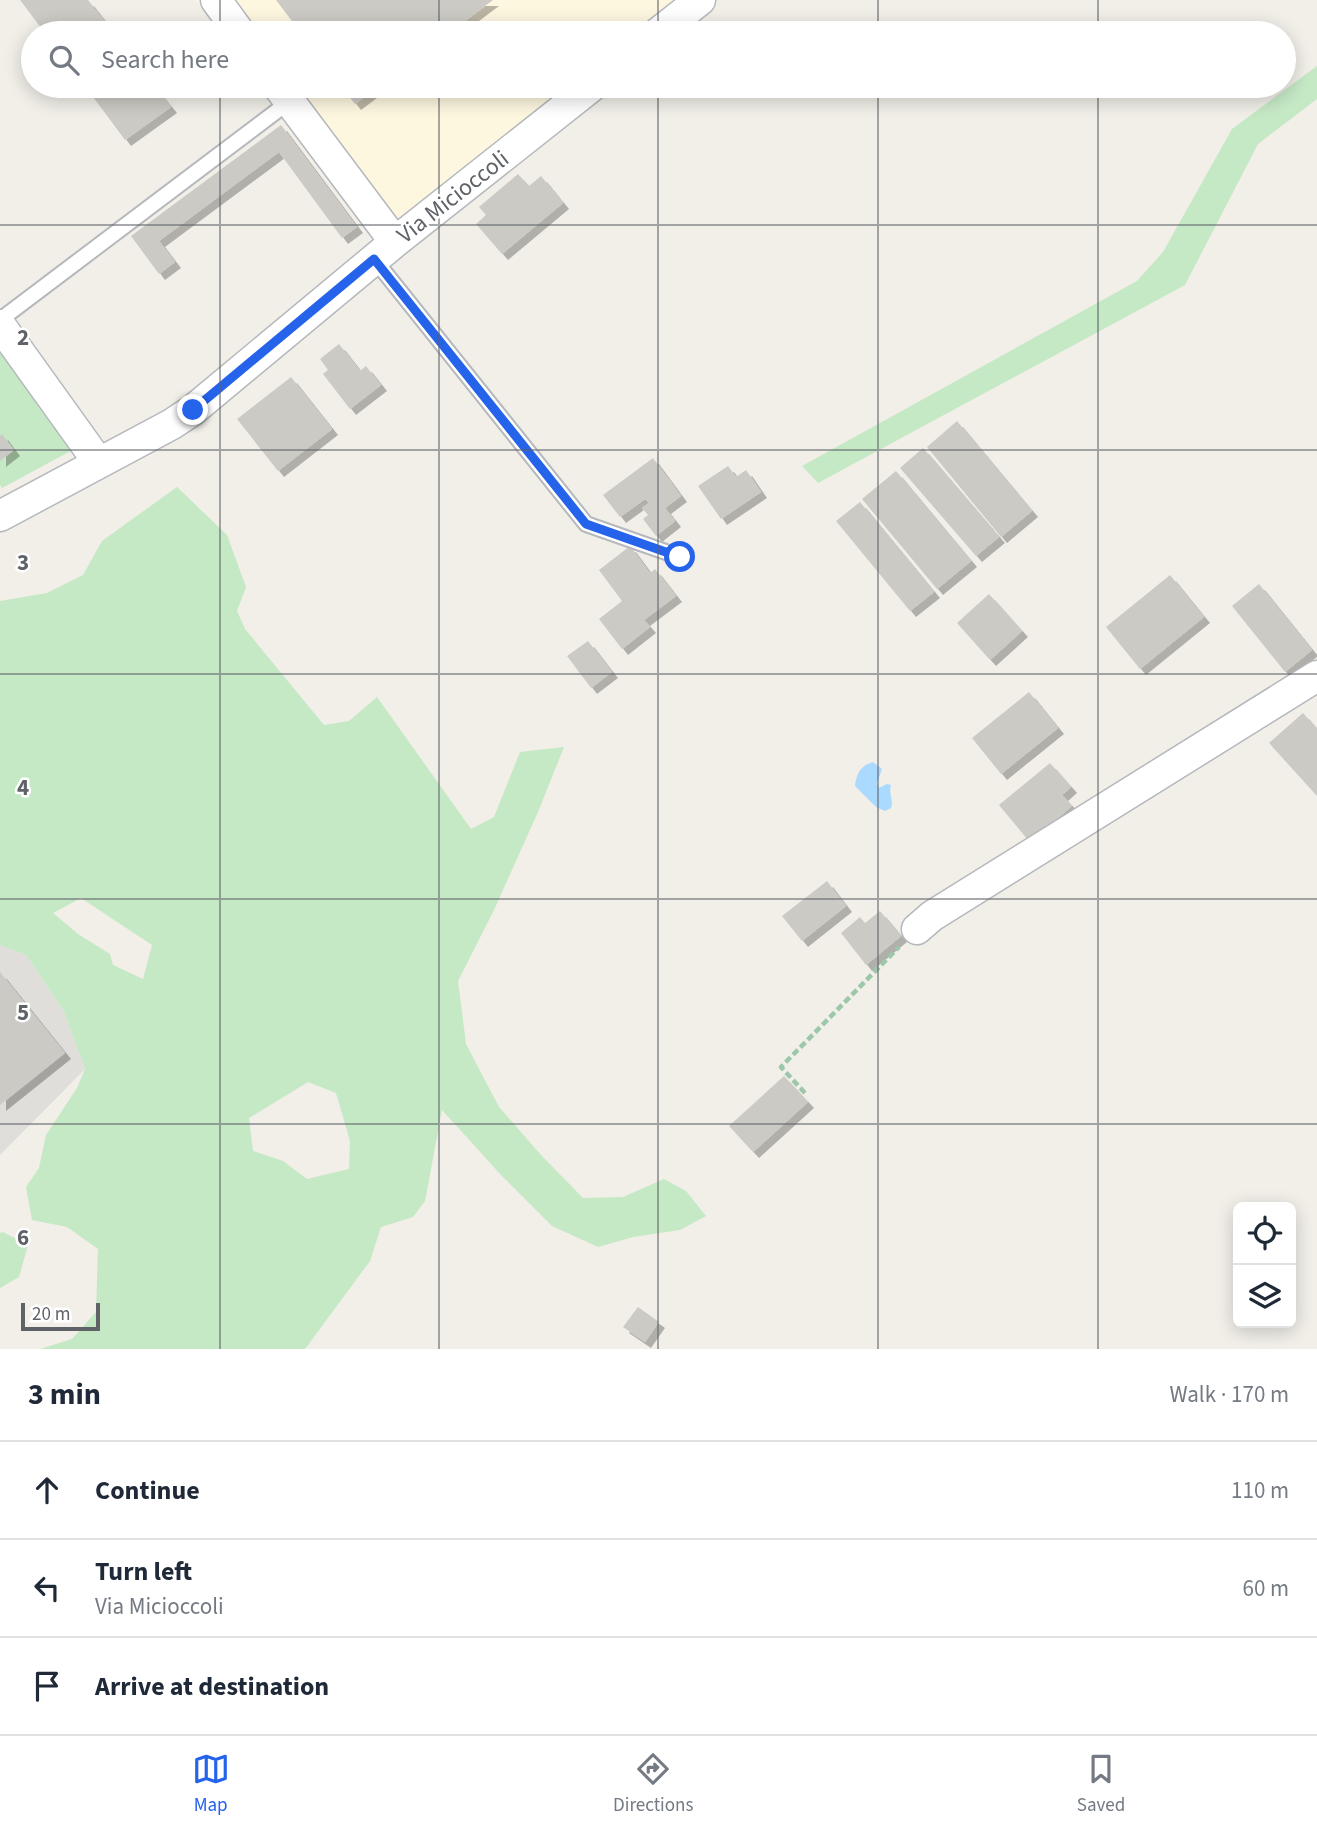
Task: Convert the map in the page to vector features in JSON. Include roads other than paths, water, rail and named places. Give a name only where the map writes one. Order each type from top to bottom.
[{"type":"street","points":[[216,0],[231,21]]},
{"type":"street","points":[[672,21],[691,3]]},
{"type":"street","points":[[287,98],[385,251]]},
{"type":"street","name":"Via Micioccoli","points":[[0,516],[172,424],[193,410],[385,251],[577,98]]},
{"type":"street","points":[[0,322],[99,463]]},
{"type":"street","points":[[916,929],[932,916],[1317,676]]},
{"type":"lane","points":[[0,322],[279,98]]},
{"type":"lane","points":[[385,251],[586,524],[680,557]]},
{"type":"water","points":[[873,762],[882,769],[877,783],[879,788],[891,785],[892,805],[885,811],[876,807],[855,786],[860,771]]}]
